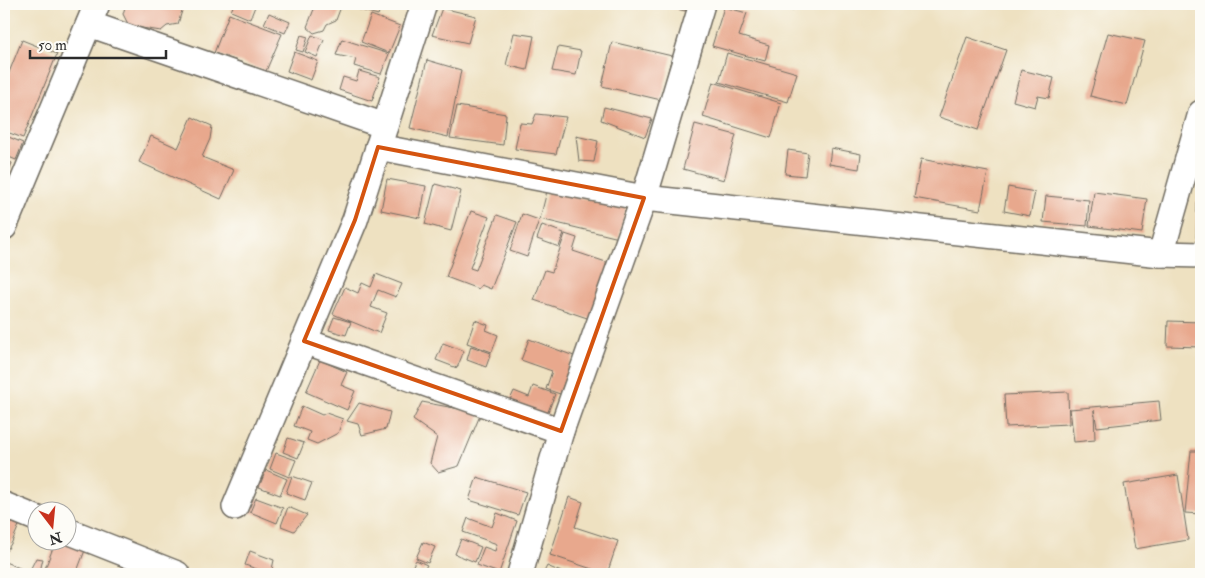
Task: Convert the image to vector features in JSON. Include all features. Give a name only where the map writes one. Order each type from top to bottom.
[{"type":"street","points":[[235,507],[355,220],[424,4]]},
{"type":"street","points":[[520,574],[561,431],[644,198],[702,4]]},
{"type":"street","points":[[5,218],[93,14],[382,136],[644,198],[1161,254],[1201,256]]},
{"type":"street","points":[[1161,254],[1201,113]]},
{"type":"street","points":[[304,341],[561,431]]},
{"type":"street","points":[[4,506],[28,515]]},
{"type":"street","points":[[78,535],[177,574]]},
{"type":"highlighted area","points":[[378,147],[644,198],[561,431],[304,341],[355,220]]},
{"type":"building","points":[[126,4],[184,4],[178,24],[167,26],[161,31],[129,26],[123,14]]},
{"type":"building","points":[[234,4],[256,4],[250,19],[231,11]]},
{"type":"building","points":[[316,4],[342,4],[336,20],[327,24],[324,30],[314,33],[307,27]]},
{"type":"building","points":[[359,4],[382,4],[378,15],[357,9]]},
{"type":"building","points":[[657,4],[687,4],[685,11]]},
{"type":"building","points":[[775,4],[795,4],[793,10]]},
{"type":"building","points":[[724,7],[747,13],[739,36],[769,45],[765,61],[712,46]]},
{"type":"building","points":[[442,8],[476,16],[468,43],[432,35]]},
{"type":"building","points":[[269,13],[290,22],[285,33],[264,24]]},
{"type":"building","points":[[229,14],[282,34],[266,71],[214,53]]},
{"type":"building","points":[[371,15],[400,26],[389,53],[361,42]]},
{"type":"building","points":[[514,33],[534,36],[527,70],[506,65]]},
{"type":"building","points":[[1108,33],[1145,41],[1127,105],[1090,96]]},
{"type":"building","points":[[301,35],[308,37],[303,52],[296,50]]},
{"type":"building","points":[[312,35],[324,40],[317,57],[305,52]]},
{"type":"building","points":[[967,37],[1006,50],[978,130],[939,117]]},
{"type":"building","points":[[342,39],[389,54],[381,74],[354,66],[356,59],[336,55]]},
{"type":"building","points":[[22,40],[57,54],[23,138],[4,131],[4,85]]},
{"type":"building","points":[[612,42],[672,56],[661,100],[602,86]]},
{"type":"building","points":[[558,47],[581,51],[576,75],[552,71]]},
{"type":"building","points":[[294,52],[318,61],[311,80],[287,71]]},
{"type":"building","points":[[727,53],[797,73],[788,102],[719,82]]},
{"type":"building","points":[[427,60],[461,70],[448,137],[410,128]]},
{"type":"building","points":[[1021,70],[1054,78],[1049,98],[1038,96],[1035,107],[1013,101]]},
{"type":"building","points":[[359,71],[380,77],[372,101],[339,90],[343,77],[356,81]]},
{"type":"building","points":[[713,82],[781,103],[771,138],[703,117]]},
{"type":"building","points":[[457,106],[506,114],[503,145],[450,138]]},
{"type":"building","points":[[604,107],[652,119],[645,137],[601,120]]},
{"type":"building","points":[[536,114],[566,117],[556,154],[515,149],[520,123],[532,124]]},
{"type":"building","points":[[192,117],[212,126],[210,139],[202,157],[234,170],[221,199],[139,162],[151,136],[178,148]]},
{"type":"building","points":[[695,124],[736,135],[724,180],[683,169]]},
{"type":"building","points":[[4,135],[23,143],[16,160],[4,155]]},
{"type":"building","points":[[576,136],[598,141],[594,162],[579,161]]},
{"type":"building","points":[[831,148],[861,154],[859,169],[829,164]]},
{"type":"building","points":[[788,150],[808,153],[805,176],[785,174]]},
{"type":"building","points":[[921,159],[988,172],[980,210],[914,198]]},
{"type":"building","points":[[4,160],[12,163],[4,184]]},
{"type":"building","points":[[387,179],[426,186],[420,218],[381,210]]},
{"type":"building","points":[[435,184],[461,191],[451,231],[425,224]]},
{"type":"building","points":[[1008,187],[1035,192],[1030,216],[1004,211]]},
{"type":"building","points":[[547,191],[626,207],[619,238],[540,219]]},
{"type":"building","points":[[1094,192],[1147,199],[1142,233],[1089,226]]},
{"type":"building","points":[[1046,196],[1089,200],[1087,226],[1043,222]]},
{"type":"building","points":[[1197,202],[1201,203],[1201,238],[1196,238]]},
{"type":"building","points":[[471,211],[489,217],[470,268],[476,270],[497,215],[517,222],[491,289],[481,285],[478,289],[446,277]]},
{"type":"building","points":[[522,214],[539,220],[527,257],[510,251]]},
{"type":"building","points":[[542,225],[564,233],[559,247],[537,239]]},
{"type":"building","points":[[565,234],[577,238],[573,251],[615,265],[596,321],[534,300],[545,270],[552,272]]},
{"type":"building","points":[[376,274],[402,284],[396,297],[378,290],[371,307],[387,313],[379,333],[333,314],[345,287],[358,293],[362,283],[371,287]]},
{"type":"building","points":[[334,317],[351,322],[346,335],[329,330]]},
{"type":"building","points":[[475,320],[488,325],[486,330],[498,335],[492,352],[467,343]]},
{"type":"building","points":[[1168,321],[1201,322],[1201,347],[1167,346]]},
{"type":"building","points":[[529,339],[574,356],[560,394],[546,389],[552,371],[521,360]]},
{"type":"building","points":[[443,343],[464,351],[457,368],[436,360]]},
{"type":"building","points":[[471,346],[491,353],[486,367],[467,360]]},
{"type":"building","points":[[320,360],[347,372],[341,385],[355,391],[347,410],[306,392]]},
{"type":"building","points":[[533,386],[555,394],[546,417],[509,402],[514,391],[529,397]]},
{"type":"building","points":[[1068,392],[1069,424],[1006,427],[1004,395]]},
{"type":"building","points":[[1159,401],[1161,420],[1097,427],[1094,410],[1095,440],[1074,442],[1070,409]]},
{"type":"building","points":[[422,402],[481,413],[459,466],[438,472],[430,463],[437,437],[413,420]]},
{"type":"building","points":[[359,403],[390,412],[386,429],[362,435],[358,424],[347,421]]},
{"type":"building","points":[[302,406],[322,415],[326,413],[343,419],[338,433],[317,444],[307,440],[310,432],[294,426]]},
{"type":"building","points":[[288,438],[304,443],[298,458],[283,452]]},
{"type":"building","points":[[1191,451],[1201,451],[1201,514],[1185,513]]},
{"type":"building","points":[[276,453],[296,460],[289,477],[270,469]]},
{"type":"building","points":[[266,470],[287,479],[280,495],[259,487]]},
{"type":"building","points":[[1178,475],[1188,540],[1135,549],[1124,484]]},
{"type":"building","points":[[292,476],[312,483],[305,500],[286,493]]},
{"type":"building","points":[[477,477],[526,492],[518,515],[469,500]]},
{"type":"building","points":[[569,497],[583,502],[575,527],[618,541],[607,574],[550,555]]},
{"type":"building","points":[[256,498],[283,508],[277,523],[250,512]]},
{"type":"building","points":[[288,507],[307,515],[294,531],[281,526]]},
{"type":"building","points":[[497,513],[517,521],[499,573],[477,565],[484,547],[495,551],[497,544],[463,532],[468,518],[492,527]]},
{"type":"building","points":[[7,518],[20,523],[4,555],[4,527]]},
{"type":"building","points":[[461,539],[481,547],[475,562],[455,554]]},
{"type":"building","points":[[423,542],[435,547],[428,563],[416,558]]},
{"type":"building","points":[[78,543],[87,545],[76,574],[43,574],[52,550],[78,550]]},
{"type":"building","points":[[250,551],[274,560],[271,574],[245,565]]},
{"type":"building","points":[[36,558],[43,559],[41,574],[4,574],[5,562],[27,571],[30,570]]},
{"type":"building","points":[[416,560],[427,565],[423,572],[412,567]]},
{"type":"building","points":[[547,566],[566,574],[543,574]]}]
